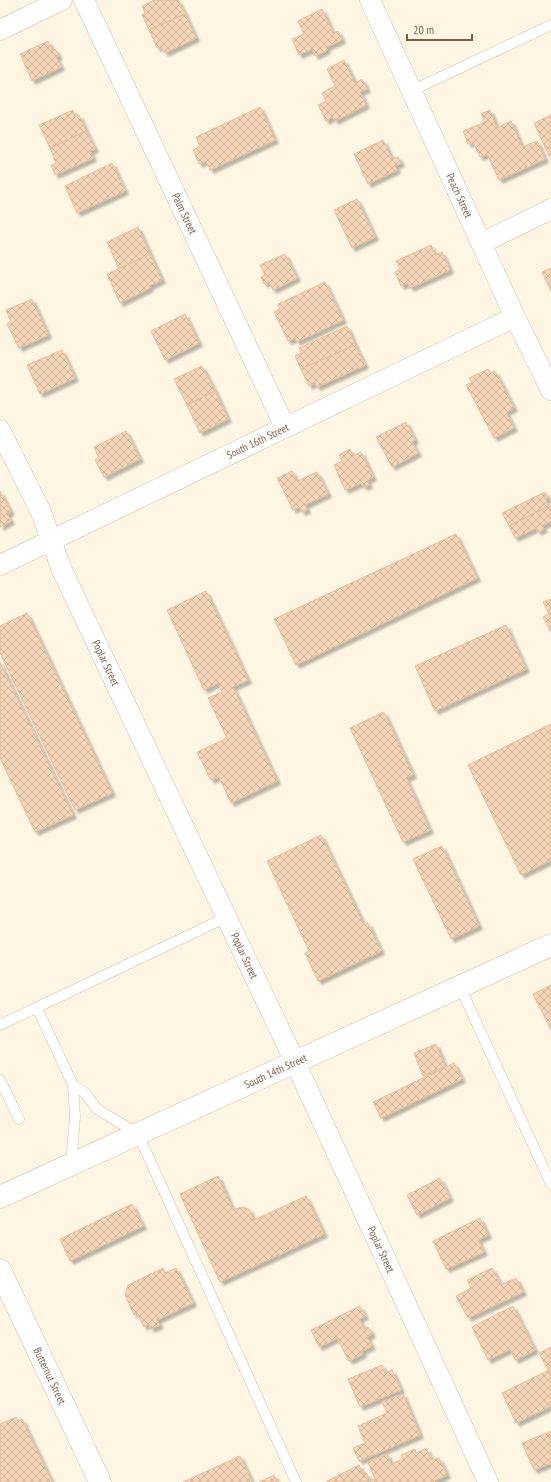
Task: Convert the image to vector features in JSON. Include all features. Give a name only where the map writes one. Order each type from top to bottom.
[{"type":"main road","name":"South 14th Street","points":[[0,1197],[551,945]]},
{"type":"main road","name":"Butternut Street","points":[[0,1270],[100,1482]]},
{"type":"street","points":[[0,30],[62,0]]},
{"type":"street","name":"Palm Street","points":[[84,0],[285,427]]},
{"type":"street","name":"Peach Street","points":[[370,0],[515,317],[550,387]]},
{"type":"street","points":[[482,243],[551,210]]},
{"type":"street","name":"South 16th Street","points":[[0,565],[515,317]]},
{"type":"street","name":"Poplar Street","points":[[0,430],[41,512],[61,568],[295,1062],[488,1482]]},
{"type":"lane","points":[[411,91],[551,25]]},
{"type":"lane","points":[[0,1025],[227,917]]},
{"type":"lane","points":[[460,987],[551,1184]]},
{"type":"lane","points":[[37,1008],[73,1085],[75,1117],[71,1164]]},
{"type":"lane","points":[[0,1080],[19,1119]]},
{"type":"lane","points":[[73,1085],[85,1093],[97,1109],[138,1134],[296,1482]]},
{"type":"building","points":[[154,0],[178,0],[185,14],[149,30],[142,15],[145,13],[142,6]]},
{"type":"building","points":[[322,9],[333,33],[338,31],[342,40],[326,47],[327,50],[315,56],[312,49],[299,55],[292,39],[304,34],[298,21]]},
{"type":"building","points":[[185,14],[196,38],[165,53],[161,46],[157,48],[149,30]]},
{"type":"building","points":[[48,41],[52,50],[55,49],[59,56],[56,57],[61,67],[32,81],[20,54]]},
{"type":"building","points":[[344,60],[355,83],[362,79],[367,89],[360,92],[366,105],[335,121],[333,117],[326,121],[318,105],[326,101],[322,93],[335,86],[327,69]]},
{"type":"building","points":[[260,107],[275,140],[210,170],[206,161],[199,164],[193,150],[200,146],[196,137]]},
{"type":"building","points":[[73,110],[75,117],[79,115],[86,131],[50,148],[39,125]]},
{"type":"building","points":[[490,110],[497,128],[511,121],[522,147],[537,141],[545,159],[499,180],[487,154],[480,157],[473,142],[468,144],[463,131],[485,122],[481,114]]},
{"type":"building","points":[[551,115],[551,155],[549,156],[534,123]]},
{"type":"building","points":[[86,131],[95,149],[90,151],[93,158],[55,175],[51,165],[56,163],[50,148]]},
{"type":"building","points":[[383,140],[392,159],[398,157],[401,163],[395,166],[397,170],[368,184],[354,154]]},
{"type":"building","points":[[112,163],[125,191],[77,213],[65,186]]},
{"type":"building","points":[[357,199],[375,237],[352,248],[334,210]]},
{"type":"building","points":[[138,227],[150,254],[119,269],[107,242]]},
{"type":"building","points":[[431,245],[435,255],[442,252],[450,270],[410,288],[408,283],[401,286],[395,272],[400,269],[396,261]]},
{"type":"building","points":[[150,254],[162,280],[149,286],[150,288],[120,303],[107,274]]},
{"type":"building","points":[[285,254],[297,278],[273,290],[269,282],[264,284],[261,277],[265,275],[260,265]]},
{"type":"building","points":[[551,268],[551,291],[542,272]]},
{"type":"building","points":[[325,282],[343,320],[297,342],[295,338],[288,341],[274,312],[280,309],[278,304]]},
{"type":"building","points":[[32,299],[48,335],[19,348],[7,324],[11,322],[6,310]]},
{"type":"building","points":[[185,314],[199,343],[165,360],[151,331]]},
{"type":"building","points":[[347,326],[355,345],[301,369],[295,356],[301,353],[299,348]]},
{"type":"building","points":[[355,345],[365,365],[317,387],[315,383],[309,386],[301,369]]},
{"type":"building","points":[[62,350],[75,378],[40,394],[27,365]]},
{"type":"building","points":[[202,366],[215,391],[187,405],[174,379]]},
{"type":"building","points":[[488,369],[491,373],[495,371],[514,408],[506,412],[514,428],[494,438],[466,385],[472,382],[469,378]]},
{"type":"building","points":[[215,391],[228,419],[200,433],[187,405]]},
{"type":"building","points":[[406,422],[415,440],[412,442],[418,453],[392,467],[376,437]]},
{"type":"building","points":[[126,431],[140,459],[104,477],[95,460],[99,458],[94,447]]},
{"type":"building","points":[[350,449],[353,456],[361,452],[373,477],[367,480],[369,485],[364,487],[361,483],[345,490],[334,465],[342,461],[339,455]]},
{"type":"building","points":[[292,471],[297,481],[317,472],[328,494],[305,505],[307,510],[302,512],[299,507],[293,510],[277,478]]},
{"type":"building","points":[[0,491],[11,512],[7,514],[11,521],[0,527]]},
{"type":"building","points":[[545,492],[548,498],[545,499],[549,506],[509,526],[502,513]]},
{"type":"building","points":[[549,506],[551,511],[551,521],[542,526],[544,529],[538,532],[536,528],[515,538],[509,526]]},
{"type":"building","points":[[456,534],[477,578],[296,665],[274,619]]},
{"type":"building","points":[[206,591],[248,680],[233,687],[277,781],[231,803],[219,777],[211,780],[197,752],[227,738],[208,698],[222,692],[218,683],[204,690],[167,610]]},
{"type":"building","points":[[551,599],[550,631],[543,617],[549,614],[543,602]]},
{"type":"building","points":[[27,613],[112,793],[75,810],[0,653],[0,626]]},
{"type":"building","points":[[506,625],[526,669],[435,711],[415,666]]},
{"type":"building","points":[[0,662],[73,815],[35,832],[0,758]]},
{"type":"building","points":[[384,712],[413,775],[406,778],[430,830],[403,842],[350,728]]},
{"type":"building","points":[[551,724],[551,860],[521,875],[468,765]]},
{"type":"building","points":[[321,835],[364,925],[368,923],[381,951],[318,981],[305,953],[309,951],[267,861]]},
{"type":"building","points":[[442,846],[479,926],[451,939],[413,859]]},
{"type":"building","points":[[551,985],[551,1030],[533,994]]},
{"type":"building","points":[[436,1044],[445,1066],[423,1076],[414,1053]]},
{"type":"building","points":[[454,1063],[462,1079],[381,1118],[373,1102]]},
{"type":"building","points":[[218,1176],[233,1210],[241,1207],[249,1209],[254,1220],[306,1196],[324,1234],[220,1282],[180,1194]]},
{"type":"building","points":[[440,1178],[450,1198],[417,1215],[407,1195]]},
{"type":"building","points":[[132,1204],[143,1226],[70,1261],[60,1239]]},
{"type":"building","points":[[480,1218],[488,1235],[478,1240],[484,1252],[446,1269],[433,1241]]},
{"type":"building","points":[[163,1268],[165,1273],[176,1268],[193,1303],[157,1320],[160,1325],[151,1329],[148,1324],[144,1327],[137,1313],[134,1315],[125,1295],[128,1285]]},
{"type":"building","points":[[492,1268],[501,1285],[516,1278],[523,1292],[468,1318],[456,1296],[471,1288],[467,1280]]},
{"type":"building","points":[[360,1306],[365,1316],[359,1319],[364,1329],[368,1327],[372,1334],[367,1337],[372,1346],[362,1351],[363,1354],[349,1361],[337,1338],[319,1347],[311,1330]]},
{"type":"building","points":[[513,1306],[535,1350],[515,1360],[510,1349],[488,1360],[472,1327]]},
{"type":"building","points":[[551,1347],[551,1367],[547,1369],[539,1353]]},
{"type":"building","points":[[382,1365],[385,1373],[392,1370],[401,1390],[360,1407],[348,1379]]},
{"type":"building","points":[[551,1369],[551,1406],[516,1423],[502,1393]]},
{"type":"building","points":[[403,1394],[420,1435],[359,1461],[353,1448],[365,1443],[358,1426],[387,1413],[382,1402]]},
{"type":"building","points":[[16,1417],[18,1421],[22,1419],[52,1482],[0,1482],[0,1424]]},
{"type":"building","points":[[551,1431],[551,1463],[534,1470],[522,1443]]},
{"type":"building","points":[[426,1448],[432,1460],[439,1458],[447,1475],[432,1482],[372,1482],[371,1480],[375,1479],[368,1462],[387,1454],[391,1464],[403,1459],[401,1455],[415,1449],[416,1453]]},
{"type":"building","points":[[240,1456],[252,1482],[183,1482]]},
{"type":"building","points":[[359,1465],[363,1475],[366,1473],[370,1481],[327,1482],[327,1481]]},
{"type":"building","points":[[274,1475],[277,1482],[259,1482]]}]
